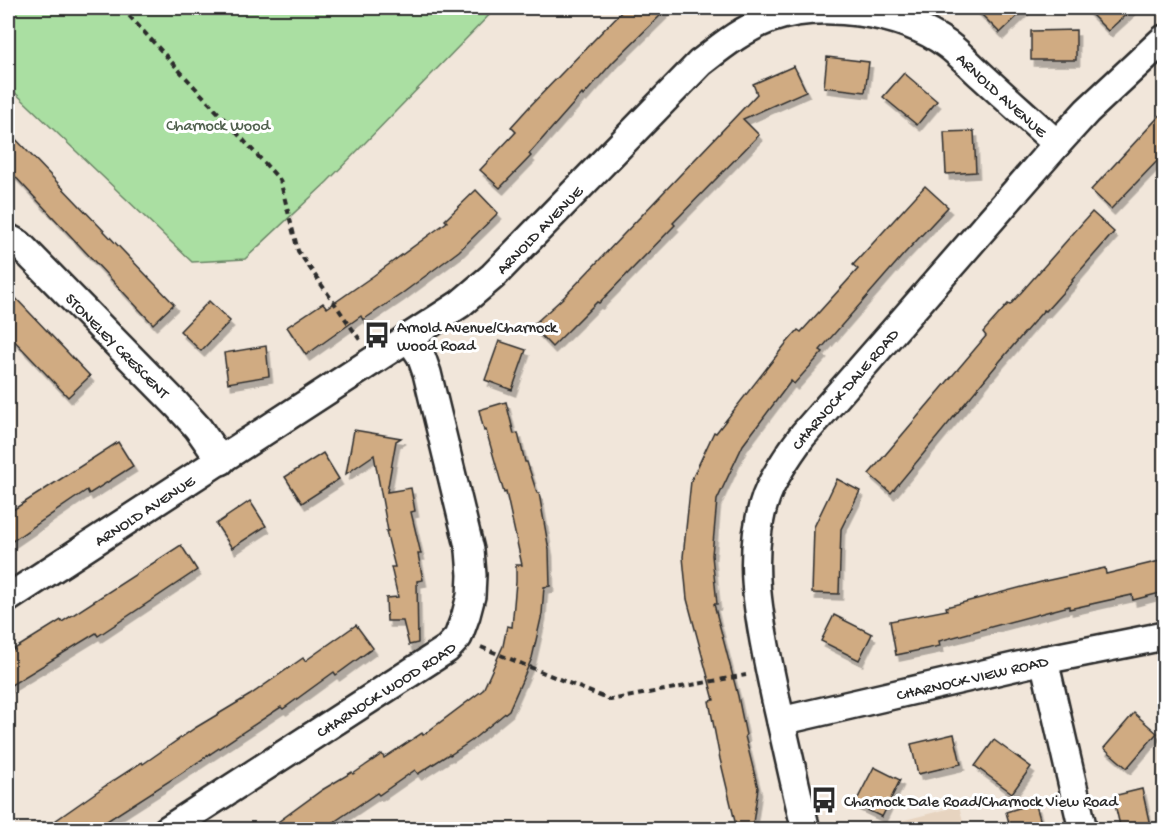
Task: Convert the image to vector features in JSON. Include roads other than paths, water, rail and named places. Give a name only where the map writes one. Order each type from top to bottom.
[{"type":"street","name":"ARNOLD AVENUE","points":[[8,598],[460,304],[493,276],[700,63],[733,37],[769,19],[799,10],[837,9],[880,16],[916,26],[948,45],[1057,144]]},
{"type":"street","name":"CHARNOCK DALE ROAD","points":[[806,830],[770,671],[756,579],[758,531],[766,499],[780,466],[803,435],[1057,144],[1087,111],[1164,39]]},
{"type":"street","name":"STONELEY CRESCENT","points":[[8,238],[19,244],[177,405],[198,428],[221,461]]},
{"type":"street","name":"CHARNOCK WOOD ROAD","points":[[167,830],[447,649],[458,637],[471,596],[470,550],[427,373],[421,356],[408,337]]},
{"type":"street","name":"CHARNOCK VIEW ROAD","points":[[781,721],[1044,660],[1164,636]]},
{"type":"street","points":[[1044,660],[1083,830]]},
{"type":"place","name":"Arnold Avenue/Charnock Wood Road","points":[[377,335]]},
{"type":"place","name":"Charnock Dale Road/Charnock View Road","points":[[824,800]]},
{"type":"park label","name":"Charnock Wood","points":[[218,124]]}]
